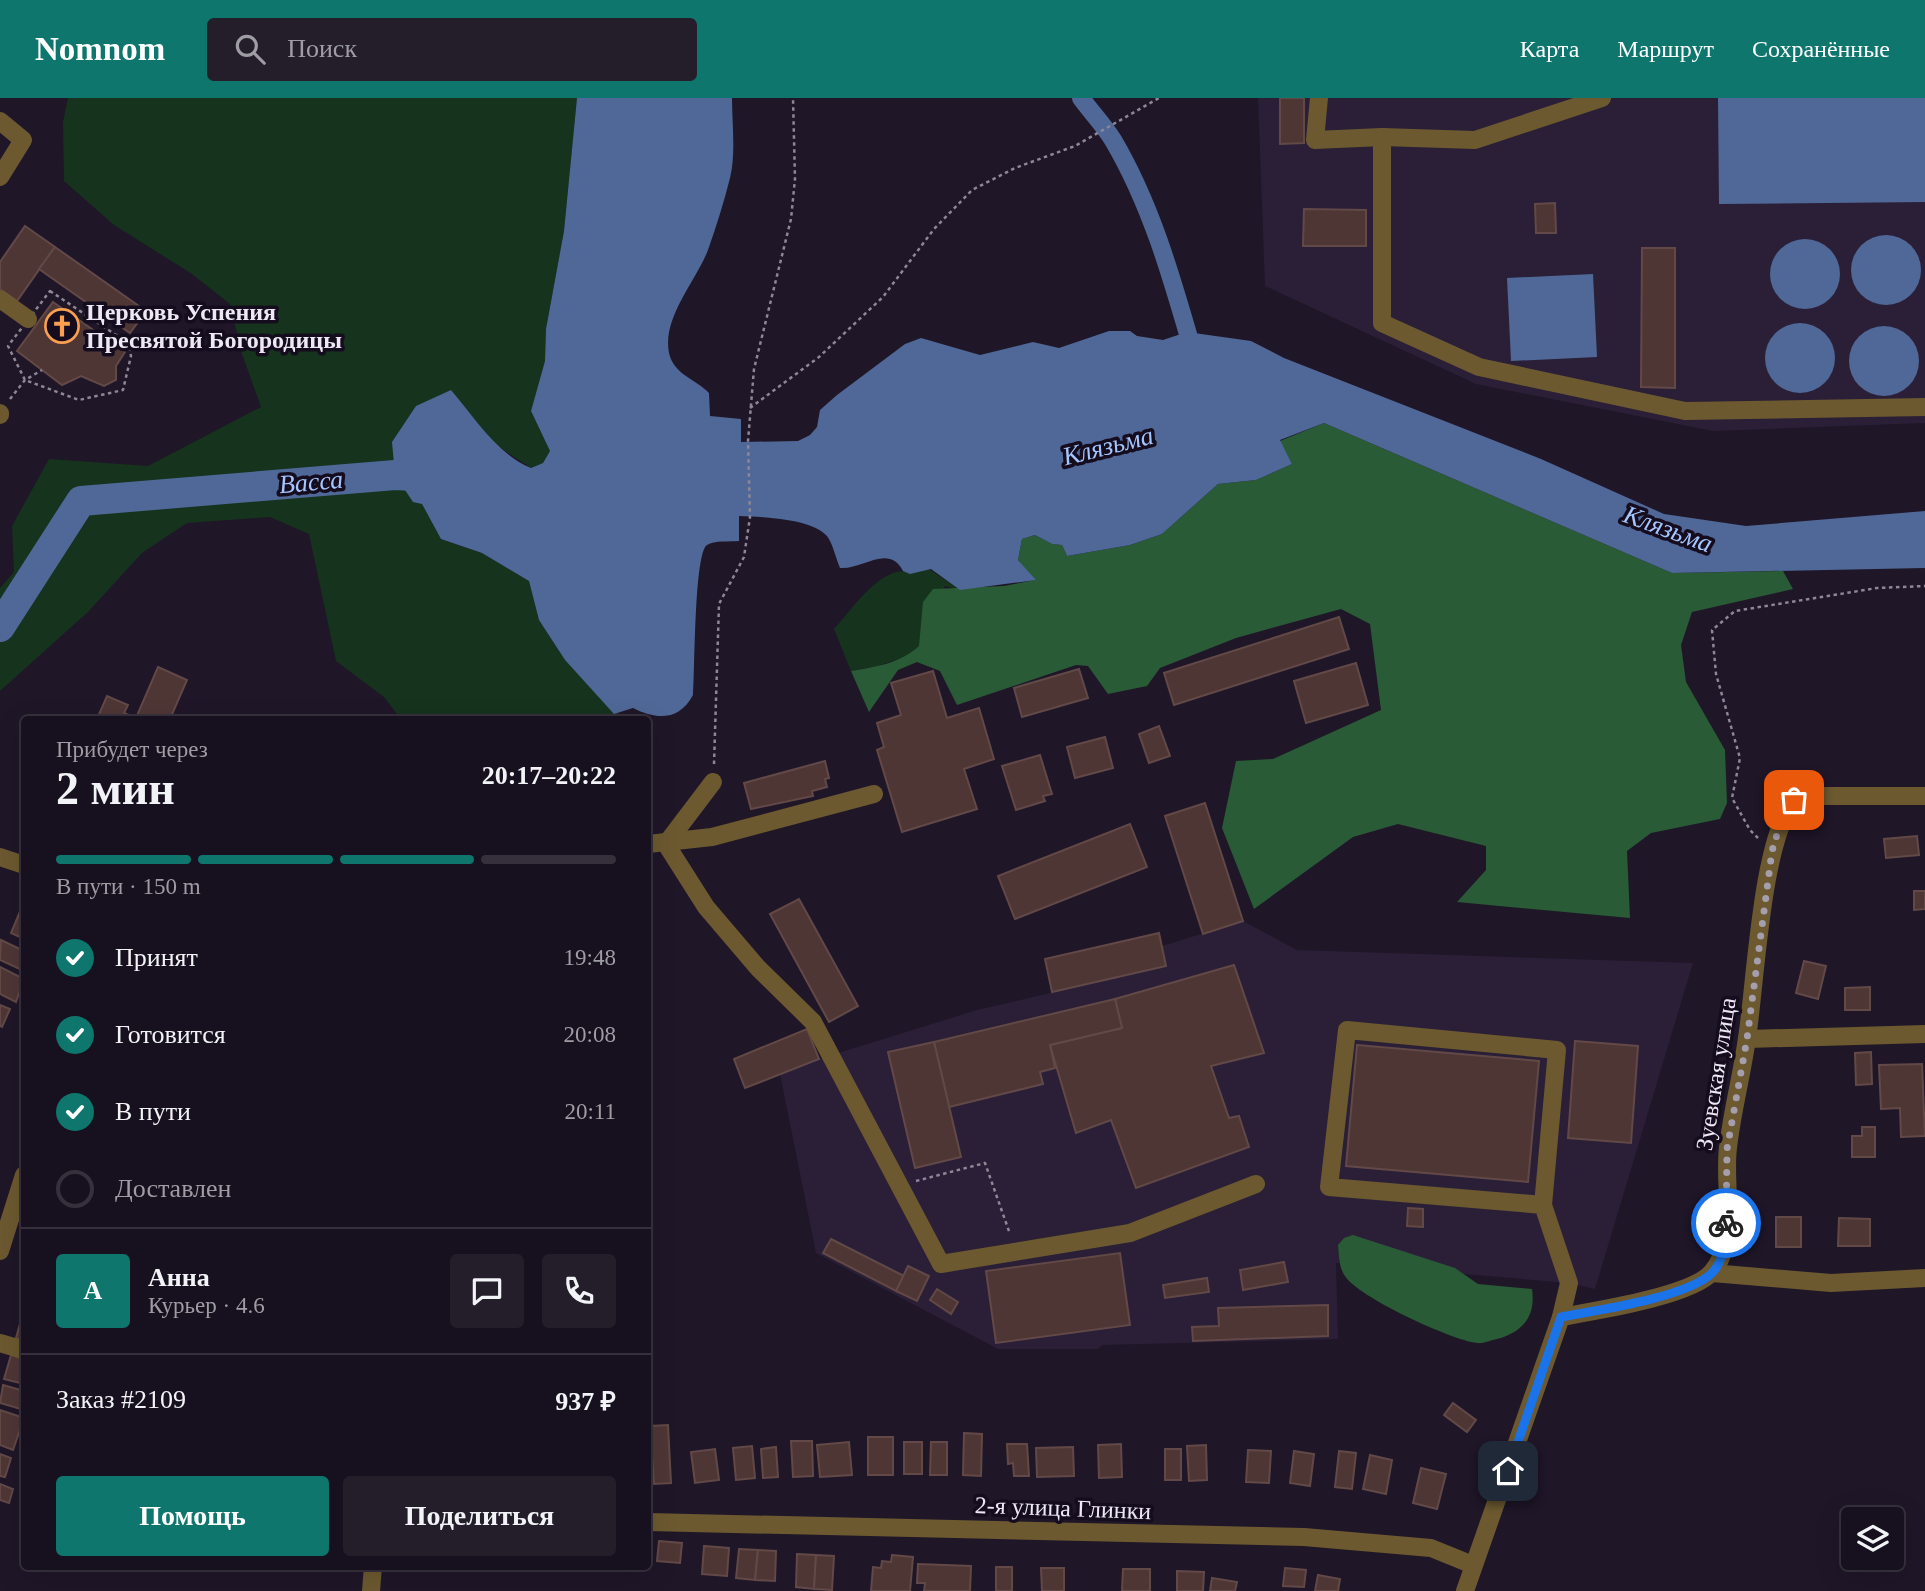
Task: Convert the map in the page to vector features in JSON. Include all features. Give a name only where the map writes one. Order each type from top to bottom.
[{"type":"street","points":[[1320,98],[1315,140],[1382,137],[1475,140],[1602,98]]},
{"type":"street","points":[[0,121],[23,140],[0,177]]},
{"type":"street","points":[[1382,137],[1382,323],[1479,367],[1685,411],[1925,407]]},
{"type":"street","points":[[0,299],[29,319]]},
{"type":"street","points":[[657,844],[713,782]]},
{"type":"street","points":[[657,844],[712,837],[874,794]]},
{"type":"street","name":"Зуевская улица","points":[[1712,1273],[1726,1245],[1727,1149],[1747,1039],[1772,851],[1783,815],[1794,800],[1815,796],[1925,796]]},
{"type":"street","points":[[657,844],[758,968],[813,1022],[941,1264],[1130,1233],[1256,1184]]},
{"type":"street","points":[[0,857],[21,865]]},
{"type":"street","points":[[1465,1591],[1561,1317],[1569,1283],[1543,1205],[1557,1050],[1347,1030],[1329,1187],[1543,1205]]},
{"type":"street","points":[[1747,1039],[1925,1034]]},
{"type":"street","points":[[0,1251],[21,1184]]},
{"type":"street","points":[[1561,1317],[1679,1291],[1712,1273],[1831,1283],[1925,1278]]},
{"type":"street","points":[[0,1343],[21,1349]]},
{"type":"street","name":"2-я улица Глинки","points":[[651,1522],[1304,1537],[1431,1548],[1473,1565]]},
{"type":"street","points":[[371,1591],[373,1570]]},
{"type":"path","points":[[713,782],[719,604],[744,557],[750,517],[750,408],[760,339],[791,219],[795,179],[793,98]]},
{"type":"path","points":[[750,408],[819,357],[883,297],[934,229],[972,190],[1015,168],[1075,146],[1159,98]]},
{"type":"path","points":[[50,291],[128,343],[131,356],[123,390],[79,400],[25,380],[8,346],[50,291]]},
{"type":"path","points":[[12,396],[25,380],[42,370]]},
{"type":"path","points":[[1772,851],[1750,830],[1732,798],[1741,758],[1716,674],[1712,630],[1735,611],[1877,588],[1925,586]]},
{"type":"path","points":[[899,1186],[985,1163],[1016,1251]]},
{"type":"shaded area","points":[[1258,98],[1925,98],[1925,423],[1713,431],[1476,384],[1265,286]]},
{"type":"shaded area","points":[[1243,921],[1297,950],[1693,963],[1595,1289],[1569,1283],[1336,1263],[1338,1339],[1102,1345],[1098,1349],[998,1349],[816,1253],[780,1074],[819,1059],[977,1010],[1166,966],[1162,946]]},
{"type":"green space","points":[[68,98],[577,98],[564,231],[546,329],[545,361],[531,411],[550,451],[543,463],[531,468],[499,447],[422,504],[441,539],[482,553],[529,581],[539,620],[565,660],[614,713],[618,712],[619,716],[399,716],[384,697],[336,661],[309,534],[270,517],[187,523],[142,553],[88,612],[0,691],[0,588],[14,572],[12,526],[49,459],[148,466],[261,407],[242,354],[230,304],[192,274],[114,225],[64,181],[63,122]]},
{"type":"green space","points":[[1324,423],[1672,573],[1783,571],[1793,589],[1692,612],[1681,645],[1686,682],[1725,750],[1727,803],[1720,819],[1651,833],[1627,851],[1630,918],[1457,902],[1486,870],[1486,846],[1398,824],[1353,837],[1254,909],[1222,828],[1236,761],[1273,759],[1381,710],[1370,624],[1341,609],[1236,638],[1160,668],[1147,686],[1108,694],[1088,666],[1076,665],[957,705],[940,671],[917,662],[898,670],[869,712],[851,671],[896,660],[919,646],[923,602],[933,589],[1004,586],[1035,580],[1018,560],[1022,539],[1035,535],[1052,544],[1062,545],[1067,556],[1130,545],[1162,534],[1218,484],[1256,480],[1292,464],[1280,441]]},
{"type":"green space","points":[[929,569],[960,590],[945,586],[922,628],[919,646],[910,655],[878,666],[851,671],[834,629],[864,594],[882,579],[902,571]]},
{"type":"green space","points":[[1353,1235],[1455,1268],[1478,1284],[1532,1289],[1530,1315],[1514,1332],[1482,1343],[1464,1340],[1427,1326],[1367,1295],[1345,1276],[1340,1265],[1338,1245],[1344,1238]]},
{"type":"water","name":"Клязьма","points":[[577,98],[732,98],[733,159],[728,187],[708,250],[675,313],[668,340],[669,353],[676,367],[709,393],[710,416],[741,419],[741,442],[798,441],[810,435],[817,427],[820,410],[837,395],[905,344],[921,338],[980,355],[1033,342],[1059,348],[1109,331],[1130,331],[1137,336],[1163,340],[1187,332],[1251,341],[1284,358],[1541,459],[1664,514],[1746,526],[1925,511],[1925,568],[1672,573],[1324,423],[1280,440],[1292,464],[1256,480],[1218,484],[1162,534],[1130,545],[1067,556],[1062,545],[1052,544],[1035,535],[1022,539],[1018,560],[1036,580],[960,590],[931,569],[910,574],[890,559],[883,558],[840,568],[829,539],[820,530],[798,522],[739,516],[739,541],[710,543],[703,553],[697,590],[693,695],[681,710],[667,716],[651,715],[633,708],[614,714],[565,660],[539,620],[529,581],[482,553],[441,539],[422,504],[413,502],[395,475],[392,442],[416,406],[451,390],[487,434],[518,461],[531,468],[543,463],[550,451],[531,411],[545,361],[546,329],[564,231]]},
{"type":"water","points":[[1718,98],[1925,98],[1925,202],[1719,204]]},
{"type":"water","points":[[1886,235],[1911,245],[1921,270],[1911,295],[1886,305],[1861,295],[1851,270],[1861,245]]},
{"type":"water","points":[[1805,239],[1830,249],[1840,274],[1830,299],[1805,309],[1780,299],[1770,274],[1780,249]]},
{"type":"water","points":[[1593,274],[1597,357],[1511,361],[1507,278]]},
{"type":"water","points":[[1800,323],[1825,333],[1835,358],[1825,383],[1800,393],[1775,383],[1765,358],[1775,333]]},
{"type":"water","points":[[1884,326],[1909,336],[1919,361],[1909,386],[1884,396],[1859,386],[1849,361],[1859,336]]},
{"type":"building","points":[[1280,98],[1304,98],[1304,143],[1280,144]]},
{"type":"building","points":[[1555,203],[1556,233],[1536,233],[1535,204]]},
{"type":"building","points":[[1304,209],[1366,210],[1366,246],[1303,246]]},
{"type":"building","points":[[25,226],[55,247],[17,301],[0,289],[0,262]]},
{"type":"building","points":[[55,247],[146,311],[130,333],[39,269]]},
{"type":"building","points":[[1642,248],[1675,248],[1675,388],[1641,387]]},
{"type":"building","name":"Церковь Успения Пресвятой Богородицы","points":[[53,302],[125,352],[116,366],[116,380],[104,386],[81,376],[62,385],[17,351]]},
{"type":"building","points":[[1339,617],[1349,649],[1174,705],[1164,673]]},
{"type":"building","points":[[1356,663],[1368,705],[1306,723],[1294,681]]},
{"type":"building","points":[[158,667],[187,680],[171,716],[137,716]]},
{"type":"building","points":[[1079,669],[1088,698],[1022,717],[1014,688]]},
{"type":"building","points":[[933,671],[947,718],[979,708],[994,759],[964,769],[977,809],[902,832],[877,750],[884,747],[877,723],[901,715],[891,683]]},
{"type":"building","points":[[107,696],[128,705],[124,713],[131,716],[98,716]]},
{"type":"building","points":[[1159,726],[1170,756],[1149,763],[1139,734]]},
{"type":"building","points":[[1105,737],[1113,768],[1075,778],[1067,747]]},
{"type":"building","points":[[1040,755],[1052,794],[1043,796],[1045,801],[1016,810],[1002,766]]},
{"type":"building","points":[[825,761],[829,778],[825,779],[827,787],[812,791],[813,796],[751,809],[744,783]]},
{"type":"building","points":[[1205,803],[1243,921],[1203,934],[1165,816]]},
{"type":"building","points":[[1130,824],[1147,867],[1015,919],[998,876]]},
{"type":"building","points":[[1917,836],[1919,855],[1886,858],[1884,839]]},
{"type":"building","points":[[1914,891],[1925,891],[1925,909],[1914,910]]},
{"type":"building","points":[[799,899],[858,1006],[829,1022],[770,914]]},
{"type":"building","points":[[21,909],[21,938],[11,933]]},
{"type":"building","points":[[1159,933],[1166,966],[1052,992],[1045,959]]},
{"type":"building","points":[[1,940],[21,950],[21,970],[0,960]]},
{"type":"building","points":[[1804,961],[1826,966],[1818,999],[1796,993]]},
{"type":"building","points":[[1234,965],[1264,1053],[1211,1066],[1229,1118],[1239,1116],[1249,1147],[1136,1188],[1111,1120],[1076,1133],[1050,1045],[1122,1028],[1115,999]]},
{"type":"building","points":[[0,967],[21,978],[21,988],[16,1002],[0,994]]},
{"type":"building","points":[[1870,987],[1870,1010],[1845,1010],[1845,988]]},
{"type":"building","points":[[1115,999],[1122,1028],[1050,1045],[1055,1068],[1040,1072],[1043,1084],[949,1107],[934,1042]]},
{"type":"building","points":[[0,1005],[10,1009],[2,1027],[0,1026]]},
{"type":"building","points":[[807,1029],[819,1059],[745,1088],[734,1059]]},
{"type":"building","points":[[1575,1041],[1638,1046],[1631,1143],[1568,1138]]},
{"type":"building","points":[[934,1042],[961,1157],[915,1168],[888,1052]]},
{"type":"building","points":[[1357,1045],[1539,1061],[1528,1182],[1346,1166]]},
{"type":"building","points":[[1871,1052],[1872,1084],[1856,1085],[1855,1053]]},
{"type":"building","points":[[1922,1064],[1925,1136],[1901,1137],[1900,1108],[1881,1109],[1879,1065]]},
{"type":"building","points":[[1862,1127],[1875,1127],[1875,1157],[1852,1157],[1852,1136],[1862,1136]]},
{"type":"building","points":[[1408,1208],[1423,1209],[1423,1227],[1407,1226]]},
{"type":"building","points":[[1776,1217],[1801,1217],[1801,1247],[1776,1247]]},
{"type":"building","points":[[1839,1218],[1870,1219],[1870,1246],[1838,1246]]},
{"type":"building","points":[[831,1239],[904,1276],[896,1291],[823,1253]]},
{"type":"building","points":[[1120,1253],[1130,1325],[996,1343],[986,1271]]},
{"type":"building","points":[[1284,1262],[1288,1282],[1243,1290],[1240,1270]]},
{"type":"building","points":[[908,1266],[929,1276],[917,1301],[896,1291]]},
{"type":"building","points":[[1207,1278],[1209,1292],[1165,1298],[1163,1285]]},
{"type":"building","points":[[937,1289],[958,1302],[951,1314],[930,1300]]},
{"type":"building","points":[[1328,1305],[1328,1336],[1193,1341],[1192,1327],[1219,1326],[1218,1308]]},
{"type":"building","points":[[21,1320],[21,1340],[16,1338]]},
{"type":"building","points":[[11,1355],[21,1358],[21,1383],[4,1379]]},
{"type":"building","points":[[3,1385],[21,1390],[21,1409],[0,1403]]},
{"type":"building","points":[[1453,1403],[1476,1420],[1467,1432],[1444,1415]]},
{"type":"building","points":[[0,1410],[21,1417],[21,1427],[13,1450],[0,1445]]},
{"type":"building","points":[[668,1425],[671,1483],[654,1484],[651,1426]]},
{"type":"building","points":[[964,1433],[982,1434],[981,1476],[963,1475]]},
{"type":"building","points":[[868,1437],[893,1437],[893,1475],[868,1475]]},
{"type":"building","points":[[791,1441],[812,1441],[813,1476],[793,1477]]},
{"type":"building","points":[[849,1442],[852,1475],[820,1477],[817,1445]]},
{"type":"building","points":[[904,1442],[922,1442],[922,1474],[904,1474]]},
{"type":"building","points":[[931,1442],[947,1442],[947,1475],[930,1475]]},
{"type":"building","points":[[1007,1444],[1027,1444],[1029,1476],[1014,1476],[1013,1463],[1008,1464]]},
{"type":"building","points":[[1121,1444],[1122,1477],[1099,1478],[1098,1445]]},
{"type":"building","points":[[1206,1445],[1207,1480],[1189,1481],[1187,1446]]},
{"type":"building","points":[[752,1446],[755,1478],[736,1480],[733,1448]]},
{"type":"building","points":[[776,1447],[778,1477],[763,1478],[761,1449]]},
{"type":"building","points":[[1073,1447],[1074,1476],[1037,1477],[1036,1448]]},
{"type":"building","points":[[715,1449],[719,1480],[695,1483],[691,1452]]},
{"type":"building","points":[[1165,1449],[1181,1449],[1181,1480],[1165,1480]]},
{"type":"building","points":[[1248,1450],[1271,1451],[1269,1483],[1246,1482]]},
{"type":"building","points":[[1294,1451],[1314,1454],[1310,1486],[1290,1483]]},
{"type":"building","points":[[1339,1451],[1356,1453],[1352,1489],[1335,1487]]},
{"type":"building","points":[[0,1454],[11,1458],[5,1477],[0,1476]]},
{"type":"building","points":[[1370,1455],[1392,1460],[1386,1494],[1363,1489]]},
{"type":"building","points":[[1421,1468],[1446,1474],[1437,1509],[1413,1503]]},
{"type":"building","points":[[0,1484],[13,1489],[9,1503],[0,1500]]},
{"type":"building","points":[[659,1541],[682,1543],[680,1563],[657,1561]]},
{"type":"building","points":[[704,1546],[729,1548],[727,1576],[702,1574]]},
{"type":"building","points":[[739,1549],[758,1550],[755,1580],[736,1578]]},
{"type":"building","points":[[758,1550],[776,1551],[775,1581],[755,1580]]},
{"type":"building","points":[[797,1554],[816,1555],[814,1589],[796,1587]]},
{"type":"building","points":[[816,1555],[834,1556],[832,1590],[814,1589]]},
{"type":"building","points":[[892,1555],[913,1557],[910,1591],[871,1591],[873,1567],[881,1568],[882,1561],[891,1562]]},
{"type":"building","points":[[918,1564],[971,1566],[970,1591],[924,1591],[925,1583],[917,1583]]},
{"type":"building","points":[[996,1567],[1012,1567],[1012,1591],[996,1591]]},
{"type":"building","points":[[1041,1568],[1064,1568],[1064,1591],[1042,1591]]},
{"type":"building","points":[[1285,1568],[1306,1570],[1304,1587],[1283,1586]]},
{"type":"building","points":[[1123,1569],[1150,1569],[1150,1591],[1122,1591]]},
{"type":"building","points":[[1177,1571],[1204,1572],[1203,1591],[1177,1591]]},
{"type":"building","points":[[1318,1575],[1340,1579],[1338,1591],[1315,1591]]},
{"type":"building","points":[[1212,1578],[1237,1582],[1235,1591],[1210,1591]]},
{"type":"waterway","points":[[1081,98],[1113,140],[1139,191],[1160,245],[1194,355]]},
{"type":"waterway","name":"Васса","points":[[0,627],[81,501],[395,475],[433,477]]},
{"type":"way so far","points":[[1726,1223],[1727,1149],[1747,1039],[1772,851],[1783,815],[1794,800]]},
{"type":"place","name":"Церковь Успения Пресвятой Богородицы","points":[[62,326]]},
{"type":"route","points":[[1508,1471],[1561,1317],[1679,1291],[1712,1273],[1726,1245],[1726,1223]]}]
